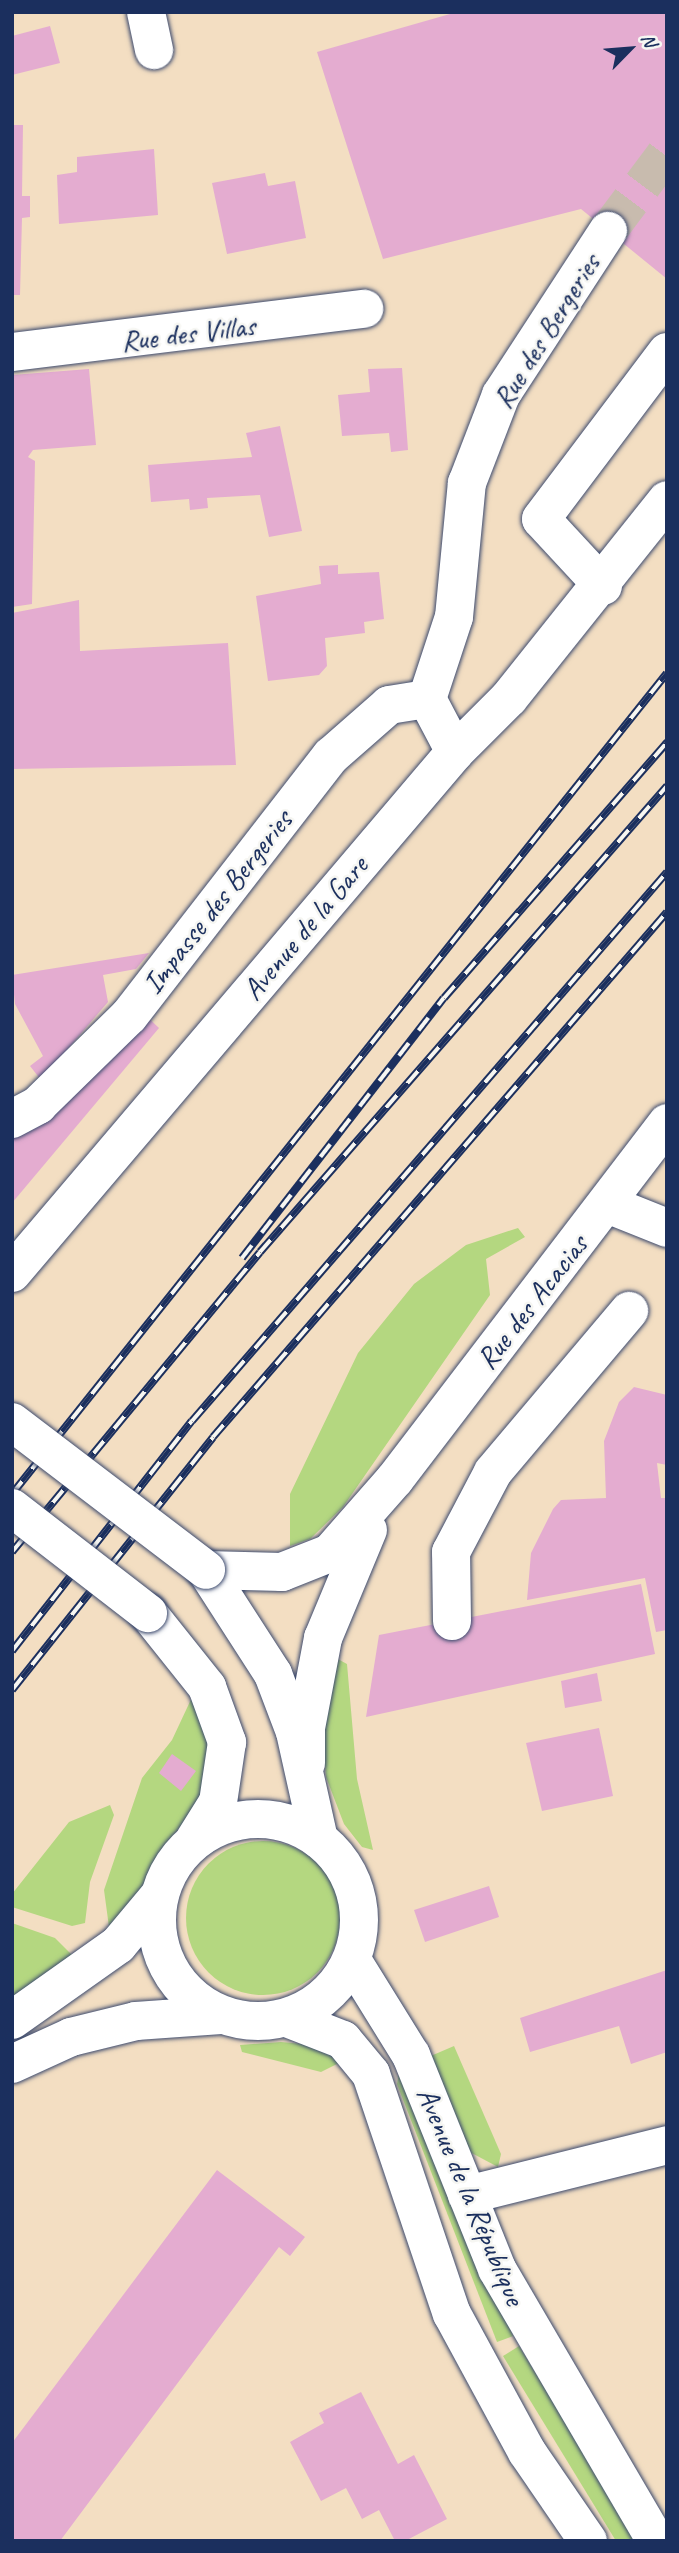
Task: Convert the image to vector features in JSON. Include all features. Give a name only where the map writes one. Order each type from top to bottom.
[{"type":"street","points":[[146,12],[154,50]]},
{"type":"street","name":"Rue des Bergeries","points":[[426,699],[454,617],[467,484],[501,396],[608,232]]},
{"type":"street","name":"Rue des Villas","points":[[12,352],[364,309]]},
{"type":"street","points":[[603,586],[541,519],[661,370]]},
{"type":"street","name":"Avenue de la Gare","points":[[12,1273],[456,752],[603,586],[667,500]]},
{"type":"street","points":[[426,699],[456,752]]},
{"type":"street","name":"Impasse des Bergeries","points":[[12,1119],[53,1090],[129,1016],[331,756],[389,705],[426,699]]},
{"type":"street","name":"Rue des Acacias","points":[[206,1570],[261,1574],[309,1565],[330,1553],[396,1479],[667,1123]]},
{"type":"street","points":[[607,1204],[667,1228]]},
{"type":"street","points":[[452,1621],[451,1552],[494,1472],[629,1311]]},
{"type":"street","points":[[12,1422],[206,1570],[273,1674],[319,1839]]},
{"type":"street","name":"Rue des Acacias","points":[[307,1791],[306,1728],[323,1638],[346,1570],[396,1479]]},
{"type":"street","points":[[12,1508],[148,1613],[207,1687],[227,1742],[218,1802],[195,1839],[172,1865],[158,1896],[118,1945],[12,2020]]},
{"type":"street","points":[[12,2064],[71,2037],[136,2021],[221,2015],[254,2022],[287,2018],[336,1986],[352,1960],[360,1927],[356,1894],[343,1863],[319,1839],[290,1823],[257,1818],[224,1823],[195,1839]]},
{"type":"street","points":[[158,1896],[156,1926],[166,1963],[196,2001],[221,2015]]},
{"type":"street","name":"Avenue de la République","points":[[352,1960],[411,2055],[497,2269],[656,2541]]},
{"type":"street","name":"Avenue de la République","points":[[287,2018],[343,2040],[371,2074],[452,2314],[527,2452],[588,2541]]},
{"type":"street","points":[[467,2196],[667,2145]]},
{"type":"green space","points":[[518,1228],[525,1237],[486,1259],[490,1295],[343,1507],[310,1539],[290,1546],[290,1494],[358,1353],[414,1284],[466,1245]]},
{"type":"green space","points":[[334,1657],[347,1664],[357,1779],[373,1850],[362,1847],[344,1824],[326,1777],[323,1743]]},
{"type":"green space","points":[[194,1693],[209,1728],[213,1788],[164,1846],[140,1896],[109,1927],[104,1890],[142,1778],[172,1740]]},
{"type":"green space","points":[[110,1805],[114,1815],[90,1882],[85,1923],[72,1926],[12,1907],[12,1894],[69,1822]]},
{"type":"green space","points":[[263,1841],[292,1847],[317,1864],[334,1889],[340,1918],[334,1947],[317,1972],[292,1989],[263,1995],[234,1989],[209,1972],[192,1947],[186,1918],[192,1889],[209,1864],[234,1847]]},
{"type":"green space","points":[[12,1923],[55,1938],[73,1956],[12,1998]]},
{"type":"green space","points":[[281,2042],[314,2045],[341,2062],[321,2072],[242,2052],[240,2045]]},
{"type":"green space","points":[[454,2046],[501,2154],[498,2167],[466,2150],[426,2058]]},
{"type":"green space","points":[[399,2073],[412,2078],[513,2336],[497,2342],[397,2084]]},
{"type":"green space","points":[[519,2346],[638,2541],[616,2541],[503,2356]]},
{"type":"building","points":[[457,12],[667,12],[667,279],[581,209],[383,259],[317,52]]},
{"type":"building","points":[[50,26],[60,63],[12,75],[12,36]]},
{"type":"building","points":[[12,125],[23,125],[22,196],[30,196],[30,217],[22,218],[20,295],[12,295]]},
{"type":"building","points":[[154,149],[158,215],[59,224],[57,175],[77,172],[77,157]]},
{"type":"building","points":[[265,173],[268,186],[295,181],[306,238],[227,254],[212,183]]},
{"type":"building","points":[[402,368],[408,450],[391,452],[389,433],[342,436],[338,395],[370,392],[368,369]]},
{"type":"building","points":[[89,369],[96,445],[33,450],[28,457],[35,461],[32,604],[12,607],[12,375]]},
{"type":"building","points":[[280,426],[302,531],[269,537],[260,495],[207,498],[208,508],[190,510],[189,499],[151,502],[148,465],[252,457],[246,433]]},
{"type":"building","points":[[338,565],[338,574],[379,572],[384,619],[364,622],[365,633],[325,638],[327,666],[319,675],[268,681],[256,596],[321,584],[319,566]]},
{"type":"building","points":[[79,600],[80,651],[228,643],[236,765],[12,769],[12,613]]},
{"type":"building","points":[[149,953],[136,969],[103,975],[108,1002],[41,1080],[30,1066],[43,1056],[15,1004],[12,975]]},
{"type":"building","points":[[142,1012],[159,1028],[12,1203],[12,1134]]},
{"type":"building","points":[[634,1387],[667,1395],[667,1465],[657,1463],[661,1498],[667,1498],[667,1630],[656,1632],[645,1578],[527,1600],[531,1553],[553,1509],[561,1500],[606,1498],[604,1441],[619,1402]]},
{"type":"building","points":[[641,1584],[655,1654],[366,1717],[379,1635]]},
{"type":"building","points":[[597,1673],[602,1701],[565,1708],[561,1681]]},
{"type":"building","points":[[599,1728],[613,1796],[542,1811],[526,1743]]},
{"type":"building","points":[[172,1754],[196,1771],[181,1791],[159,1773]]},
{"type":"building","points":[[489,1886],[499,1917],[425,1942],[414,1910]]},
{"type":"building","points":[[667,1970],[667,2052],[631,2064],[619,2026],[530,2052],[520,2018]]},
{"type":"building","points":[[217,2170],[305,2237],[290,2256],[279,2247],[60,2541],[12,2541],[12,2443]]},
{"type":"building","points":[[361,2392],[398,2464],[414,2455],[447,2519],[405,2541],[395,2541],[379,2510],[362,2519],[346,2488],[321,2501],[290,2442],[324,2423],[319,2413]]},
{"type":"tunnel","points":[[608,231],[667,152]]},
{"type":"railway","points":[[12,1494],[667,673]]},
{"type":"railway","points":[[242,1258],[444,998],[667,742]]},
{"type":"railway","points":[[12,1552],[260,1252],[667,786]]},
{"type":"railway","points":[[12,1651],[192,1421],[667,872]]},
{"type":"railway","points":[[12,1690],[213,1437],[667,912]]}]
